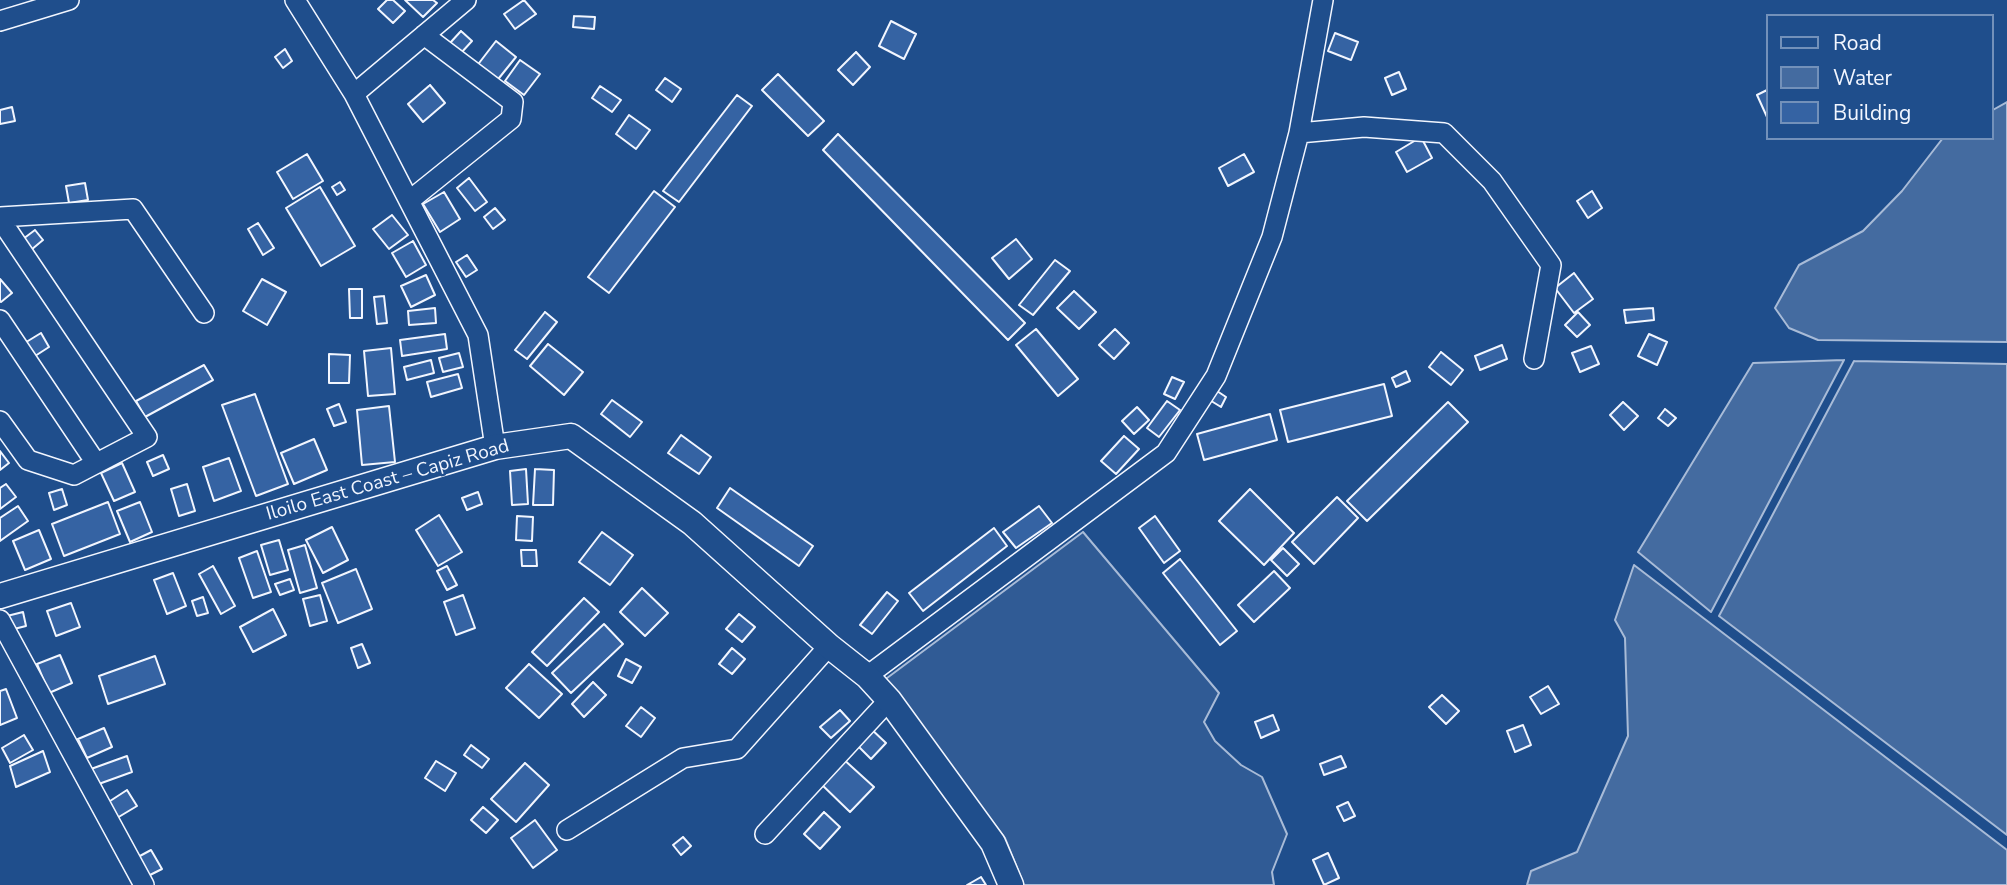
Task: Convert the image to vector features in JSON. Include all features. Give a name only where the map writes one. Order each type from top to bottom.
[{"type":"main road","name":"Iloilo East Coast – Capiz Road","points":[[0,596],[495,447],[571,436],[692,523],[829,646],[867,676],[889,700],[993,843],[1011,885]]},
{"type":"street","points":[[0,21],[36,5],[69,0]]},
{"type":"street","points":[[354,94],[466,0]]},
{"type":"street","points":[[867,676],[1166,453],[1216,376],[1272,237],[1299,133],[1323,0]]},
{"type":"street","points":[[300,2],[354,94],[478,335],[495,447]]},
{"type":"street","points":[[409,201],[511,119],[513,102],[424,35]]},
{"type":"street","points":[[1299,133],[1364,127],[1444,133],[1492,181],[1551,265],[1534,359]]},
{"type":"street","points":[[0,421],[28,460],[74,475],[147,437],[0,218],[133,209],[204,313]]},
{"type":"street","points":[[0,320],[96,463]]},
{"type":"street","points":[[0,620],[144,885]]},
{"type":"street","points":[[567,830],[683,758],[737,750],[829,646]]},
{"type":"street","points":[[765,834],[889,700]]},
{"type":"shaded area","points":[[1083,532],[1219,693],[1204,722],[1215,741],[1241,765],[1262,777],[1287,834],[1272,872],[1274,885],[1024,885],[1005,838],[883,681]]},
{"type":"water","points":[[2007,102],[2007,342],[1818,340],[1789,328],[1775,308],[1799,265],[1863,231],[1902,191],[1941,140],[1993,140],[1993,110]]},
{"type":"water","points":[[1844,360],[1711,612],[1638,552],[1753,363]]},
{"type":"water","points":[[1854,361],[2007,364],[2007,835],[1719,616]]},
{"type":"water","points":[[1634,565],[2007,850],[2007,885],[1527,885],[1531,871],[1577,852],[1628,736],[1625,638],[1615,620]]},
{"type":"building","points":[[387,0],[393,0],[405,11],[393,23],[378,9]]},
{"type":"building","points":[[405,0],[433,0],[437,3],[423,17]]},
{"type":"building","points":[[524,0],[536,14],[515,29],[504,14]]},
{"type":"building","points":[[574,16],[595,17],[594,29],[573,27]]},
{"type":"building","points":[[891,21],[916,34],[904,59],[879,46]]},
{"type":"building","points":[[461,31],[472,41],[461,53],[450,43]]},
{"type":"building","points":[[1335,33],[1358,42],[1351,60],[1328,51]]},
{"type":"building","points":[[496,41],[516,57],[495,83],[476,67]]},
{"type":"building","points":[[285,49],[292,61],[283,68],[275,57]]},
{"type":"building","points":[[856,52],[870,67],[853,85],[838,70]]},
{"type":"building","points":[[520,60],[540,74],[524,95],[505,81]]},
{"type":"building","points":[[1399,72],[1406,89],[1392,95],[1385,78]]},
{"type":"building","points":[[778,74],[824,121],[808,136],[762,90]]},
{"type":"building","points":[[665,78],[681,89],[672,102],[656,90]]},
{"type":"building","points":[[430,85],[445,103],[423,122],[408,104]]},
{"type":"building","points":[[600,86],[621,100],[612,112],[592,98]]},
{"type":"building","points":[[1766,90],[1766,115],[1757,95]]},
{"type":"building","points":[[737,95],[752,106],[679,202],[663,191]]},
{"type":"building","points":[[12,107],[15,121],[0,124],[0,110]]},
{"type":"building","points":[[629,115],[650,130],[636,149],[616,134]]},
{"type":"building","points":[[838,134],[1025,323],[1008,340],[823,150]]},
{"type":"building","points":[[1421,137],[1432,158],[1407,172],[1396,152]]},
{"type":"building","points":[[307,154],[323,181],[293,199],[277,172]]},
{"type":"building","points":[[1244,154],[1254,172],[1228,186],[1219,168]]},
{"type":"building","points":[[469,178],[487,202],[475,211],[457,188]]},
{"type":"building","points":[[340,182],[345,190],[337,195],[332,187]]},
{"type":"building","points":[[85,183],[88,200],[69,203],[66,186]]},
{"type":"building","points":[[320,187],[355,246],[321,266],[286,208]]},
{"type":"building","points":[[654,191],[675,207],[609,293],[588,277]]},
{"type":"building","points":[[1592,191],[1602,208],[1588,218],[1577,201]]},
{"type":"building","points":[[444,192],[460,219],[440,232],[423,204]]},
{"type":"building","points":[[495,208],[505,220],[493,229],[484,217]]},
{"type":"building","points":[[392,215],[408,235],[389,249],[373,229]]},
{"type":"building","points":[[258,223],[274,248],[263,255],[248,229]]},
{"type":"building","points":[[35,230],[43,240],[31,250],[23,239]]},
{"type":"building","points":[[1016,239],[1032,259],[1009,279],[992,258]]},
{"type":"building","points":[[413,241],[426,265],[406,277],[392,253]]},
{"type":"building","points":[[467,255],[477,270],[466,277],[456,262]]},
{"type":"building","points":[[1055,260],[1070,271],[1033,315],[1019,305]]},
{"type":"building","points":[[1574,273],[1593,299],[1574,313],[1555,288]]},
{"type":"building","points":[[426,275],[435,295],[411,307],[401,286]]},
{"type":"building","points":[[0,279],[12,293],[1,302],[0,301]]},
{"type":"building","points":[[262,279],[286,292],[267,325],[243,311]]},
{"type":"building","points":[[349,289],[362,289],[362,318],[350,318]]},
{"type":"building","points":[[1074,291],[1096,312],[1079,329],[1057,308]]},
{"type":"building","points":[[384,296],[387,323],[377,324],[374,297]]},
{"type":"building","points":[[435,308],[436,323],[409,325],[408,311]]},
{"type":"building","points":[[1653,308],[1654,320],[1626,323],[1624,310]]},
{"type":"building","points":[[545,312],[557,322],[527,359],[515,350]]},
{"type":"building","points":[[1578,312],[1590,325],[1577,337],[1565,325]]},
{"type":"building","points":[[1036,329],[1078,379],[1058,396],[1016,345]]},
{"type":"building","points":[[1115,329],[1129,343],[1114,359],[1099,345]]},
{"type":"building","points":[[41,333],[49,347],[32,358],[23,344]]},
{"type":"building","points":[[445,334],[447,349],[402,356],[400,340]]},
{"type":"building","points":[[1649,334],[1667,342],[1657,365],[1638,356]]},
{"type":"building","points":[[548,344],[583,372],[564,395],[530,366]]},
{"type":"building","points":[[1502,345],[1507,359],[1480,370],[1475,356]]},
{"type":"building","points":[[1591,346],[1599,364],[1580,372],[1572,353]]},
{"type":"building","points":[[391,348],[395,394],[368,396],[364,351]]},
{"type":"building","points":[[1441,352],[1463,370],[1451,385],[1429,367]]},
{"type":"building","points":[[459,353],[463,367],[443,372],[439,358]]},
{"type":"building","points":[[329,354],[350,355],[349,383],[329,383]]},
{"type":"building","points":[[431,360],[434,373],[407,380],[404,367]]},
{"type":"building","points":[[204,365],[213,380],[145,417],[136,401]]},
{"type":"building","points":[[1406,371],[1410,381],[1396,387],[1392,378]]},
{"type":"building","points":[[458,374],[462,388],[431,397],[427,382]]},
{"type":"building","points":[[1172,377],[1184,382],[1175,399],[1164,394]]},
{"type":"building","points":[[1384,384],[1392,416],[1288,442],[1280,410]]},
{"type":"building","points":[[1214,389],[1226,397],[1221,407],[1208,399]]},
{"type":"building","points":[[255,394],[288,484],[256,496],[222,405]]},
{"type":"building","points":[[612,400],[642,422],[630,437],[601,414]]},
{"type":"building","points":[[1167,401],[1180,410],[1159,437],[1147,428]]},
{"type":"building","points":[[1448,402],[1468,422],[1367,521],[1347,501]]},
{"type":"building","points":[[1623,402],[1638,416],[1624,430],[1610,415]]},
{"type":"building","points":[[339,404],[346,422],[334,426],[327,409]]},
{"type":"building","points":[[389,406],[395,462],[362,465],[357,410]]},
{"type":"building","points":[[1137,407],[1149,420],[1134,434],[1122,421]]},
{"type":"building","points":[[1665,409],[1676,418],[1668,426],[1658,418]]},
{"type":"building","points":[[1270,414],[1277,440],[1204,460],[1197,434]]},
{"type":"building","points":[[681,435],[711,457],[699,474],[668,453]]},
{"type":"building","points":[[1124,436],[1139,449],[1116,474],[1101,461]]},
{"type":"building","points":[[314,439],[327,470],[294,484],[281,453]]},
{"type":"building","points":[[0,451],[9,463],[0,470]]},
{"type":"building","points":[[163,455],[169,469],[153,476],[147,462]]},
{"type":"building","points":[[229,458],[241,491],[214,501],[203,467]]},
{"type":"building","points":[[122,463],[135,492],[114,501],[101,473]]},
{"type":"building","points":[[526,469],[528,504],[512,505],[510,471]]},
{"type":"building","points":[[535,469],[554,470],[553,505],[533,505]]},
{"type":"building","points":[[6,484],[16,497],[0,509],[0,488]]},
{"type":"building","points":[[187,484],[195,511],[179,516],[171,489]]},
{"type":"building","points":[[730,488],[813,546],[799,566],[717,508]]},
{"type":"building","points":[[62,489],[67,505],[54,510],[49,493]]},
{"type":"building","points":[[1250,489],[1294,533],[1264,565],[1219,521]]},
{"type":"building","points":[[478,492],[482,504],[467,510],[462,498]]},
{"type":"building","points":[[1337,497],[1358,518],[1314,564],[1292,542]]},
{"type":"building","points":[[108,502],[120,534],[64,556],[52,524]]},
{"type":"building","points":[[140,502],[152,532],[130,542],[117,511]]},
{"type":"building","points":[[18,506],[28,521],[0,541],[0,518]]},
{"type":"building","points":[[1039,506],[1052,523],[1016,548],[1003,532]]},
{"type":"building","points":[[439,515],[462,552],[438,566],[416,530]]},
{"type":"building","points":[[517,516],[533,517],[532,541],[516,540]]},
{"type":"building","points":[[1155,516],[1180,551],[1164,563],[1139,528]]},
{"type":"building","points":[[332,527],[348,560],[323,573],[306,540]]},
{"type":"building","points":[[994,528],[1007,546],[923,611],[909,593]]},
{"type":"building","points":[[39,530],[51,559],[25,570],[13,541]]},
{"type":"building","points":[[602,532],[633,555],[610,585],[579,562]]},
{"type":"building","points":[[279,540],[288,570],[270,575],[261,545]]},
{"type":"building","points":[[305,545],[317,588],[300,593],[288,550]]},
{"type":"building","points":[[1283,548],[1299,564],[1287,576],[1271,560]]},
{"type":"building","points":[[521,550],[536,550],[537,566],[522,566]]},
{"type":"building","points":[[257,551],[271,592],[253,598],[239,558]]},
{"type":"building","points":[[1180,559],[1237,631],[1220,645],[1163,573]]},
{"type":"building","points":[[213,566],[235,606],[221,614],[199,574]]},
{"type":"building","points":[[447,566],[457,585],[447,590],[437,571]]},
{"type":"building","points":[[356,569],[372,609],[338,623],[322,583]]},
{"type":"building","points":[[1274,571],[1290,588],[1254,622],[1238,605]]},
{"type":"building","points":[[173,573],[186,606],[167,614],[154,580]]},
{"type":"building","points":[[290,579],[294,590],[280,595],[275,584]]},
{"type":"building","points":[[642,588],[668,613],[645,636],[620,612]]},
{"type":"building","points":[[887,592],[898,601],[872,634],[860,625]]},
{"type":"building","points":[[320,595],[327,621],[310,626],[303,599]]},
{"type":"building","points":[[463,595],[475,628],[456,635],[444,602]]},
{"type":"building","points":[[203,597],[208,613],[197,616],[192,601]]},
{"type":"building","points":[[584,598],[599,612],[547,666],[532,652]]},
{"type":"building","points":[[71,603],[80,627],[56,636],[47,611]]},
{"type":"building","points":[[273,609],[286,635],[253,652],[240,627]]},
{"type":"building","points":[[23,612],[26,626],[6,631],[3,617]]},
{"type":"building","points":[[739,614],[755,627],[742,642],[726,629]]},
{"type":"building","points":[[604,624],[623,644],[571,693],[552,673]]},
{"type":"building","points":[[362,644],[370,663],[358,668],[351,648]]},
{"type":"building","points":[[732,648],[745,659],[732,674],[719,664]]},
{"type":"building","points":[[60,655],[72,683],[49,693],[37,664]]},
{"type":"building","points":[[155,656],[165,684],[108,704],[99,676]]},
{"type":"building","points":[[626,659],[641,667],[632,683],[618,676]]},
{"type":"building","points":[[529,664],[562,694],[539,718],[506,688]]},
{"type":"building","points":[[593,682],[606,695],[584,717],[572,704]]},
{"type":"building","points":[[1548,686],[1559,704],[1541,714],[1530,697]]},
{"type":"building","points":[[6,689],[17,718],[0,725],[0,691]]},
{"type":"building","points":[[1442,695],[1459,711],[1446,724],[1429,707]]},
{"type":"building","points":[[641,707],[655,718],[641,737],[626,726]]},
{"type":"building","points":[[840,710],[850,721],[831,738],[820,727]]},
{"type":"building","points":[[1273,715],[1279,730],[1261,738],[1255,722]]},
{"type":"building","points":[[1523,725],[1531,745],[1515,752],[1507,731]]},
{"type":"building","points":[[868,726],[886,743],[871,759],[853,741]]},
{"type":"building","points":[[104,728],[112,747],[87,758],[78,739]]},
{"type":"building","points":[[24,735],[33,750],[10,763],[2,748]]},
{"type":"building","points":[[471,745],[489,759],[482,768],[464,755]]},
{"type":"building","points":[[43,751],[50,772],[16,787],[10,766]]},
{"type":"building","points":[[127,756],[132,772],[96,785],[91,769]]},
{"type":"building","points":[[1341,756],[1346,767],[1324,775],[1320,764]]},
{"type":"building","points":[[841,757],[874,787],[850,812],[818,781]]},
{"type":"building","points":[[436,761],[456,773],[445,791],[425,778]]},
{"type":"building","points":[[525,763],[549,785],[516,822],[491,799]]},
{"type":"building","points":[[127,790],[137,806],[117,818],[107,803]]},
{"type":"building","points":[[1348,802],[1355,816],[1344,821],[1337,807]]},
{"type":"building","points":[[483,807],[498,820],[486,833],[471,820]]},
{"type":"building","points":[[824,812],[840,827],[820,849],[804,834]]},
{"type":"building","points":[[535,820],[557,850],[533,868],[511,838]]},
{"type":"building","points":[[683,837],[691,846],[681,855],[673,845]]},
{"type":"building","points":[[151,850],[162,869],[148,876],[138,857]]},
{"type":"building","points":[[1328,853],[1339,878],[1324,885],[1313,860]]},
{"type":"building","points":[[981,877],[986,885],[967,885]]}]
